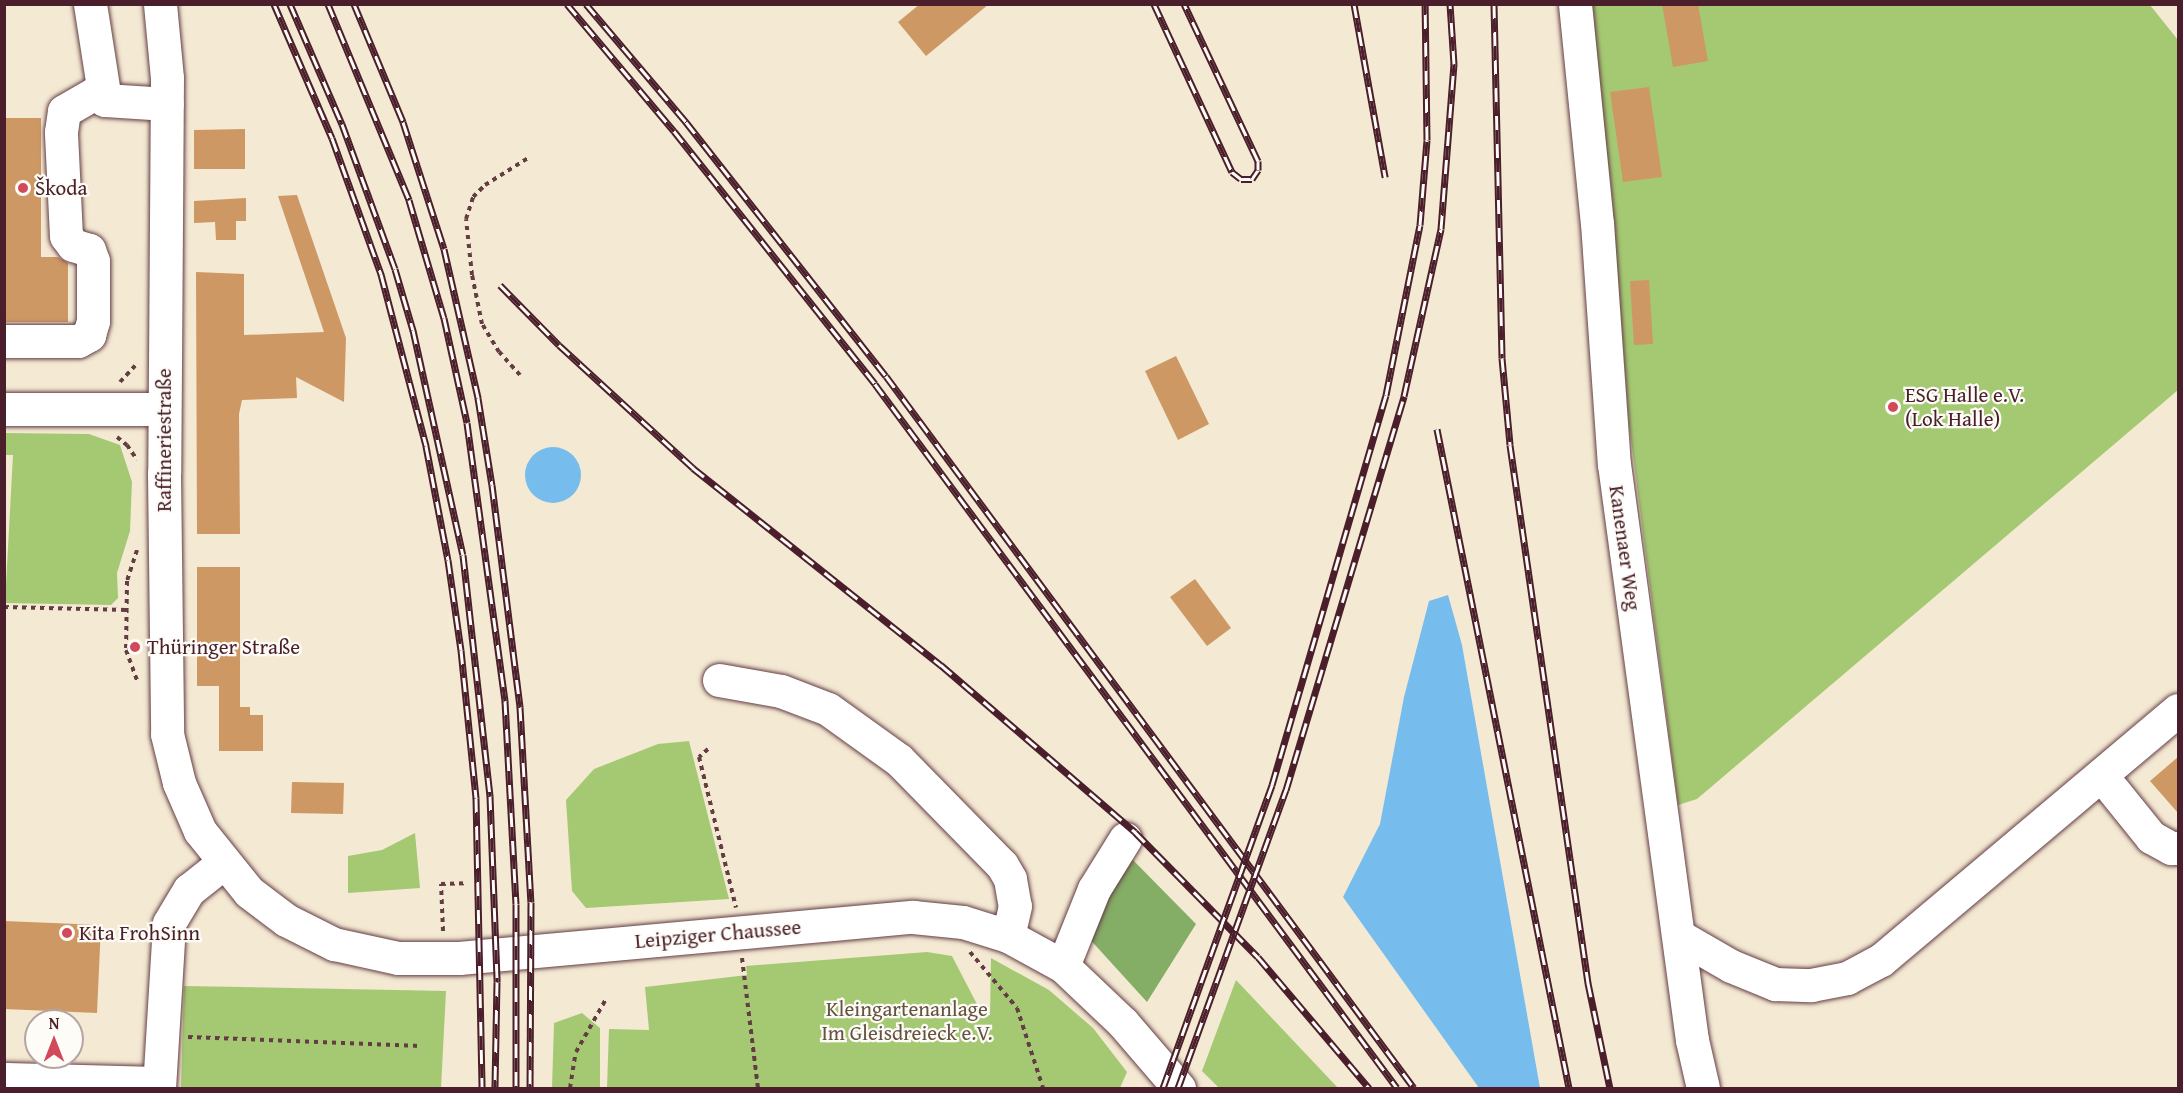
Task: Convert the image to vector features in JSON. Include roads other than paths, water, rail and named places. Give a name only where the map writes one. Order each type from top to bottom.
[{"type":"main road","points":[[90,4],[105,100]]},
{"type":"main road","name":"Raffineriestraße","points":[[160,4],[167,104],[164,409],[167,734],[187,803],[223,863]]},
{"type":"main road","name":"Kanenaer Weg","points":[[1575,4],[1597,223],[1614,464],[1692,1040],[1703,1089]]},
{"type":"main road","points":[[4,341],[78,341],[89,335],[93,321],[93,261],[89,250],[73,245],[66,236],[61,132],[64,111],[73,103],[95,93],[105,100],[167,104]]},
{"type":"main road","points":[[4,409],[164,409]]},
{"type":"main road","points":[[718,680],[781,691],[828,709],[899,760],[1002,864],[1014,898],[1008,936]]},
{"type":"main road","points":[[1679,936],[1731,966],[1775,984],[1811,985],[1847,978],[1881,960],[2178,710]]},
{"type":"main road","points":[[2101,776],[2151,837],[2171,848],[2178,848]]},
{"type":"main road","points":[[1063,966],[1094,889],[1125,839]]},
{"type":"main road","points":[[4,1079],[159,1086],[169,923],[189,890],[223,863]]},
{"type":"main road","name":"Leipziger Chaussee","points":[[223,863],[249,892],[308,933],[362,952],[398,958],[459,958],[913,917],[963,922],[1008,936],[1063,966],[1123,1023],[1179,1089]]},
{"type":"water","points":[[547,447],[559,447],[569,451],[577,459],[581,475],[577,491],[569,499],[559,503],[547,503],[537,499],[529,491],[525,481],[525,469],[529,459],[537,451]]},
{"type":"water","points":[[1448,595],[1462,645],[1540,1088],[1479,1088],[1343,897],[1380,824],[1404,697],[1429,601]]},
{"type":"railway","points":[[274,4],[332,138],[381,274],[426,446],[448,560],[461,650],[476,798],[482,1088]]},
{"type":"railway","points":[[290,4],[342,124],[395,269],[413,330],[463,555],[490,796],[497,982],[495,1088]]},
{"type":"railway","points":[[328,4],[409,200],[444,318],[467,423],[505,701],[516,904],[516,1088]]},
{"type":"railway","points":[[354,4],[403,122],[444,249],[478,398],[492,485],[520,707],[531,902],[530,1088]]},
{"type":"railway","points":[[567,4],[674,131],[875,384],[1397,1088]]},
{"type":"railway","points":[[586,4],[686,122],[886,376],[1414,1088]]},
{"type":"railway","points":[[1154,4],[1232,172],[1241,179],[1252,179],[1258,170],[1258,161],[1184,4]]},
{"type":"railway","points":[[1354,4],[1385,177]]},
{"type":"railway","points":[[1163,1088],[1272,785],[1386,395],[1420,225],[1427,140],[1425,4]]},
{"type":"railway","points":[[1178,1088],[1286,790],[1404,396],[1441,229],[1454,64],[1450,4]]},
{"type":"railway","points":[[1494,4],[1502,358],[1510,445],[1588,983],[1610,1088]]},
{"type":"railway","points":[[500,285],[559,345],[693,468],[941,665],[1135,832],[1258,957],[1369,1088]]},
{"type":"railway","points":[[1437,429],[1569,1088]]},
{"type":"place","name":"Škoda","points":[[23,188]]},
{"type":"place","name":"ESG Halle e.V. (Lok Halle)","points":[[1893,407]]},
{"type":"place","name":"Thüringer Straße","points":[[135,647]]},
{"type":"place","name":"Kita FrohSinn","points":[[67,933]]},
{"type":"park label","name":"Kleingartenanlage Im Gleisdreieck e.V.","points":[[907,1021]]}]
